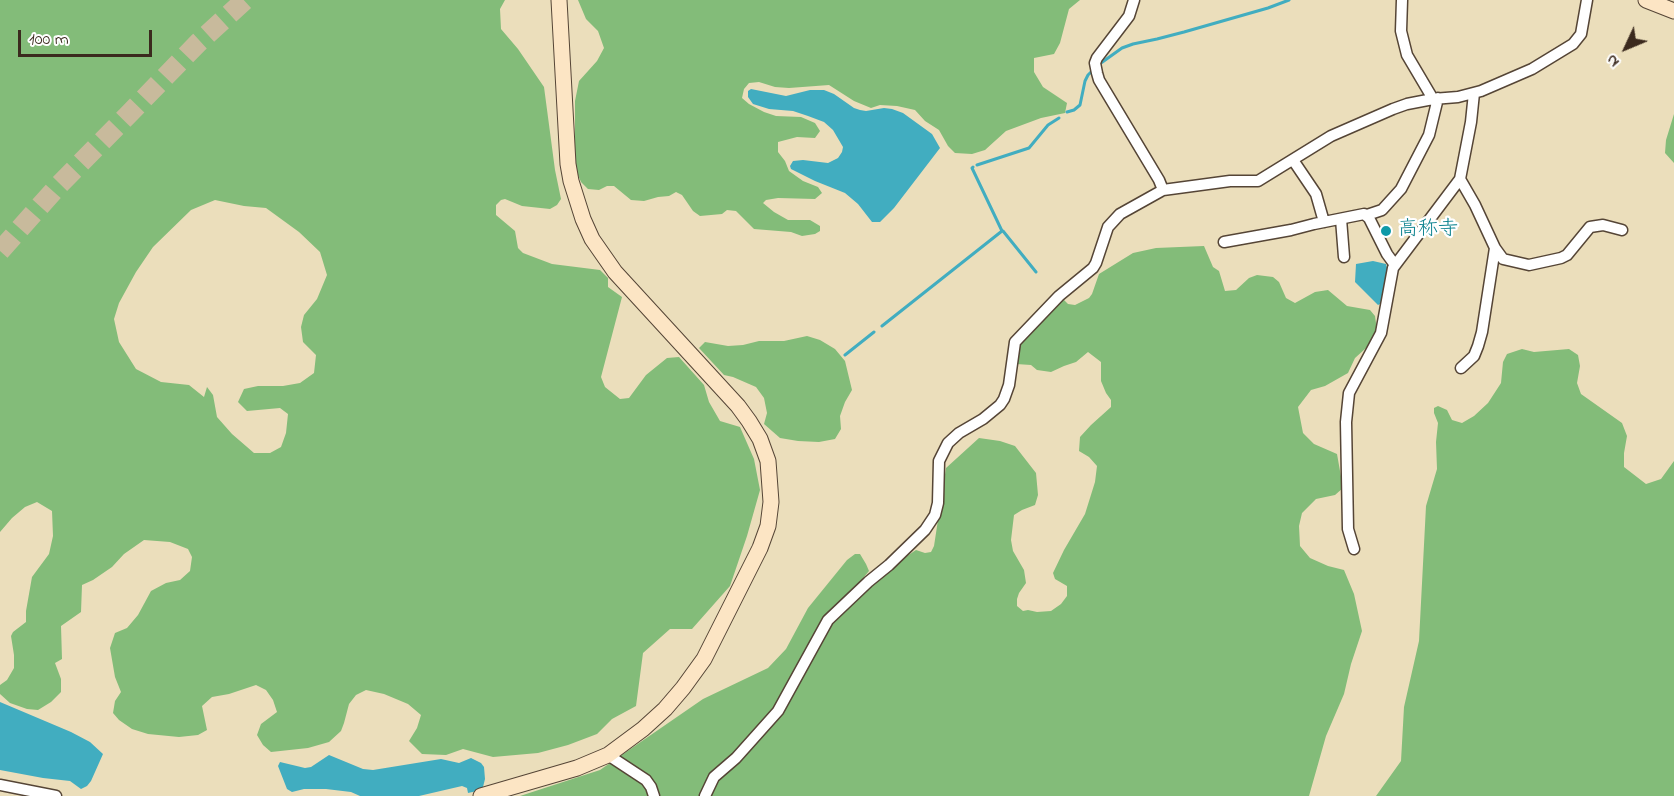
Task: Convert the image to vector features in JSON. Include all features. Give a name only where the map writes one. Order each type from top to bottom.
[{"type":"street","points":[[481,796],[577,768],[608,755],[665,709],[704,659],[760,548],[768,526],[771,502],[768,461],[760,439],[749,421],[738,406],[615,272],[592,239],[583,219],[568,164],[559,0]]},
{"type":"street","points":[[1134,0],[1129,16],[1095,63],[1099,80],[1163,190]]},
{"type":"street","points":[[1224,242],[1367,215],[1382,210],[1401,189],[1429,135],[1436,98],[1407,56],[1401,31],[1402,0]]},
{"type":"street","points":[[705,796],[714,777],[736,758],[778,711],[828,620],[889,565],[936,516],[939,462],[948,443],[1000,405],[1009,385],[1015,342],[1059,296],[1093,268],[1108,227],[1120,214],[1163,190],[1230,181],[1258,181],[1331,136],[1407,104],[1436,98],[1458,97],[1482,91],[1532,69],[1572,44],[1581,33],[1587,0]]},
{"type":"street","points":[[1646,0],[1674,11]]},
{"type":"street","points":[[1354,549],[1348,529],[1346,422],[1350,393],[1381,333],[1390,279],[1395,265],[1460,179],[1474,93]]},
{"type":"street","points":[[1293,160],[1316,194],[1324,222]]},
{"type":"street","points":[[1460,179],[1495,248],[1503,259],[1529,265],[1561,258],[1567,255],[1590,227],[1603,225],[1622,230]]},
{"type":"street","points":[[1367,215],[1395,265]]},
{"type":"street","points":[[1341,219],[1344,258]]},
{"type":"street","points":[[1461,368],[1474,356],[1482,333],[1495,248]]},
{"type":"street","points":[[608,755],[646,780],[654,796]]},
{"type":"street","points":[[0,785],[56,796]]},
{"type":"green space","points":[[0,0],[505,0],[500,9],[501,29],[544,87],[561,199],[550,209],[522,206],[505,199],[496,205],[496,215],[515,231],[518,248],[523,253],[552,264],[600,270],[608,278],[608,287],[622,297],[601,377],[605,387],[620,399],[629,398],[646,375],[667,358],[679,357],[704,385],[709,402],[720,421],[740,427],[754,459],[760,490],[730,586],[692,629],[670,629],[643,653],[636,706],[612,719],[597,734],[568,745],[538,753],[493,757],[463,749],[446,755],[422,754],[409,741],[417,728],[421,715],[408,704],[384,694],[366,690],[356,695],[349,704],[341,731],[329,742],[308,748],[271,752],[263,745],[257,735],[261,724],[277,712],[266,690],[256,685],[212,697],[202,706],[207,730],[198,735],[179,737],[148,734],[132,729],[113,713],[115,701],[121,692],[115,677],[110,648],[115,633],[127,628],[138,615],[151,591],[166,583],[180,580],[190,571],[192,557],[188,549],[170,542],[144,540],[124,554],[112,567],[82,585],[81,612],[61,626],[62,659],[55,663],[61,679],[61,692],[38,710],[10,703],[0,694],[0,685],[7,680],[14,668],[11,636],[26,622],[32,577],[49,554],[53,536],[52,511],[37,502],[25,507],[0,532]],"holes":[[[215,200],[266,208],[299,232],[320,252],[327,275],[317,299],[304,315],[301,327],[303,342],[316,355],[314,373],[300,383],[244,389],[238,402],[247,411],[280,408],[288,414],[286,433],[281,447],[270,453],[254,453],[232,434],[217,417],[213,395],[207,387],[204,397],[189,385],[161,382],[136,369],[119,342],[114,319],[119,303],[153,247],[191,210]]]},
{"type":"green space","points":[[578,0],[1080,0],[1069,9],[1060,43],[1054,54],[1034,58],[1034,72],[1043,87],[1067,103],[1065,113],[1041,118],[1006,131],[985,150],[972,154],[955,153],[939,130],[925,121],[915,110],[880,105],[871,108],[854,101],[829,85],[789,88],[759,82],[749,83],[744,89],[742,98],[749,104],[776,116],[801,117],[815,123],[820,131],[815,138],[797,137],[778,142],[778,152],[789,171],[803,181],[818,187],[822,193],[815,199],[778,198],[766,200],[763,203],[788,220],[810,220],[820,226],[820,231],[815,234],[802,236],[791,232],[754,229],[736,211],[727,210],[722,214],[700,216],[693,211],[682,195],[676,192],[669,196],[644,201],[631,200],[614,186],[607,186],[599,190],[588,189],[581,182],[575,168],[575,101],[579,81],[597,61],[604,48],[598,31],[586,19]]},
{"type":"green space","points":[[1674,114],[1674,163],[1665,153],[1666,140]]},
{"type":"green space","points":[[1204,246],[1213,267],[1219,271],[1225,291],[1236,290],[1249,278],[1257,275],[1273,277],[1279,282],[1286,298],[1295,303],[1315,292],[1328,290],[1347,306],[1370,310],[1375,316],[1377,330],[1375,340],[1355,358],[1348,373],[1325,386],[1311,390],[1298,407],[1303,433],[1314,444],[1337,454],[1343,488],[1335,495],[1316,499],[1302,513],[1299,526],[1300,546],[1310,558],[1344,570],[1354,594],[1362,631],[1344,694],[1326,736],[1309,796],[520,796],[600,770],[703,699],[768,668],[786,649],[808,608],[847,560],[855,554],[860,554],[869,571],[858,584],[857,589],[916,550],[931,552],[934,546],[946,468],[979,438],[1015,446],[1036,473],[1038,495],[1035,505],[1014,515],[1011,540],[1013,551],[1024,570],[1026,583],[1019,593],[1017,606],[1023,611],[1037,612],[1051,611],[1061,604],[1067,596],[1067,586],[1055,579],[1053,573],[1085,514],[1095,482],[1097,466],[1079,451],[1080,437],[1111,407],[1111,400],[1101,381],[1101,362],[1088,352],[1076,362],[1051,372],[1037,370],[1031,365],[1016,364],[1020,343],[1059,301],[1064,300],[1068,304],[1075,305],[1089,298],[1099,274],[1133,253],[1156,248]]},
{"type":"green space","points":[[807,336],[820,340],[835,349],[845,361],[852,390],[840,416],[841,429],[835,439],[819,442],[780,438],[764,424],[767,413],[764,398],[756,387],[724,375],[699,348],[705,342],[728,346],[759,341],[784,341]]},
{"type":"green space","points":[[1522,349],[1534,352],[1569,349],[1578,355],[1580,366],[1577,383],[1581,394],[1622,423],[1627,436],[1624,467],[1646,484],[1661,479],[1674,461],[1674,796],[1376,796],[1401,761],[1404,707],[1419,641],[1426,506],[1437,469],[1438,423],[1434,408],[1438,406],[1447,410],[1452,420],[1462,423],[1474,416],[1488,403],[1501,383],[1503,362],[1507,354]]},
{"type":"water","points":[[751,89],[786,96],[810,90],[824,90],[860,110],[892,109],[903,113],[932,134],[940,148],[894,208],[880,222],[872,222],[858,204],[845,193],[791,169],[793,161],[828,163],[838,158],[843,147],[833,130],[824,122],[793,111],[769,109],[753,104],[748,97],[748,91]]},
{"type":"water","points":[[1373,261],[1386,264],[1387,268],[1382,303],[1378,305],[1355,282],[1356,264]]},
{"type":"water","points":[[0,702],[71,732],[90,742],[103,754],[87,786],[81,789],[70,781],[0,770]]},
{"type":"water","points":[[329,755],[363,769],[373,770],[441,759],[459,763],[471,758],[484,767],[485,779],[483,787],[477,791],[468,793],[467,788],[462,786],[419,796],[360,796],[351,792],[326,789],[304,789],[292,792],[287,789],[278,766],[280,762],[305,768],[311,767]]},
{"type":"waterway","points":[[1101,63],[1122,48],[1133,44],[1184,32],[1289,0]]},
{"type":"waterway","points":[[1067,112],[1080,105],[1085,81],[1092,71]]},
{"type":"waterway","points":[[977,165],[1029,148],[1048,125],[1059,118]]},
{"type":"waterway","points":[[882,326],[1002,231],[973,167]]},
{"type":"waterway","points":[[1003,231],[1036,272]]},
{"type":"waterway","points":[[845,355],[874,332]]},
{"type":"tunnel","points":[[0,251],[58,186],[198,43],[245,0]]},
{"type":"place","name":"高称寺","points":[[1386,231]]}]
